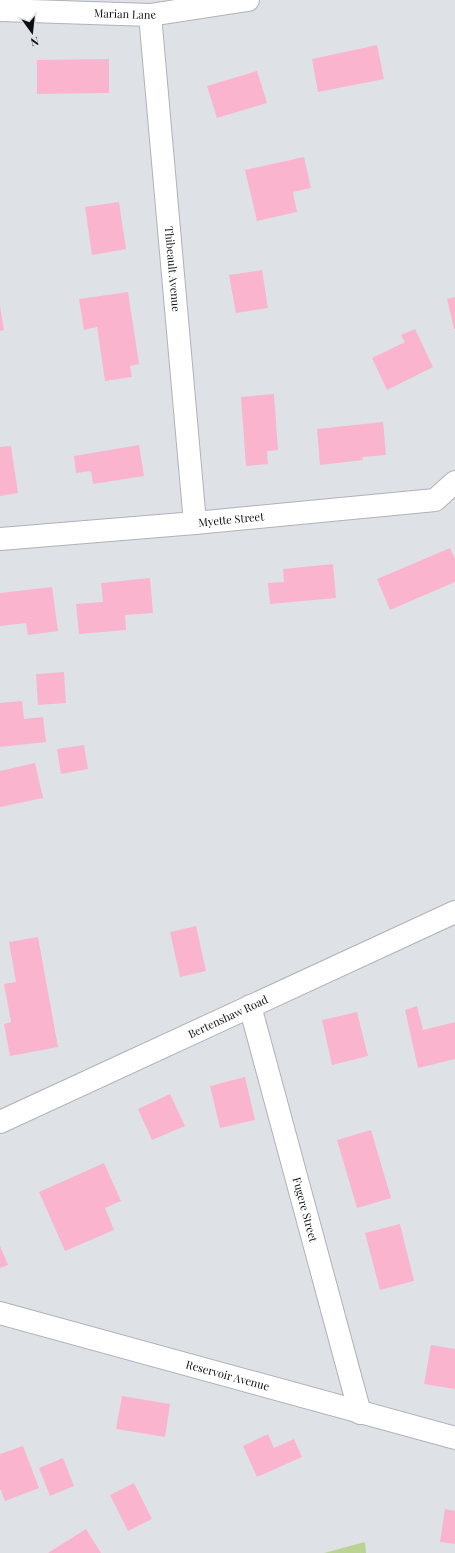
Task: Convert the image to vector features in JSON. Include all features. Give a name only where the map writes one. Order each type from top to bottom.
[{"type":"street","name":"Marian Lane","points":[[0,10],[150,15],[248,0]]},
{"type":"street","name":"Thibeault Avenue","points":[[150,15],[195,524]]},
{"type":"street","name":"Myette Street","points":[[0,539],[195,524],[436,500],[455,482]]},
{"type":"street","name":"Bertenshaw Road","points":[[0,1122],[455,912]]},
{"type":"street","name":"Fugere Street","points":[[250,1006],[360,1413]]},
{"type":"street","name":"Reservoir Avenue","points":[[0,1313],[455,1438]]},
{"type":"green space","points":[[365,1542],[366,1553],[324,1553]]},
{"type":"building","points":[[377,45],[384,79],[318,92],[312,59]]},
{"type":"building","points":[[109,59],[109,93],[37,94],[37,60]]},
{"type":"building","points":[[257,71],[267,103],[217,118],[207,86]]},
{"type":"building","points":[[304,157],[311,188],[293,192],[297,212],[257,221],[245,170]]},
{"type":"building","points":[[119,202],[126,249],[92,255],[85,207]]},
{"type":"building","points":[[262,270],[268,308],[236,313],[229,275]]},
{"type":"building","points":[[128,292],[139,364],[130,366],[132,377],[105,381],[97,327],[84,330],[79,299]]},
{"type":"building","points":[[455,297],[455,329],[454,329],[447,299]]},
{"type":"building","points":[[0,306],[4,330],[0,331]]},
{"type":"building","points":[[415,329],[433,367],[387,390],[372,358],[405,342],[401,335]]},
{"type":"building","points":[[274,394],[278,450],[267,451],[268,464],[246,466],[241,397]]},
{"type":"building","points":[[383,422],[386,455],[362,457],[363,460],[320,465],[317,429]]},
{"type":"building","points":[[139,445],[144,476],[93,484],[91,471],[76,473],[74,456]]},
{"type":"building","points":[[11,446],[18,493],[0,496],[0,447]]},
{"type":"building","points":[[450,548],[455,559],[455,582],[390,610],[377,579]]},
{"type":"building","points":[[333,564],[336,598],[270,604],[268,583],[284,582],[283,569]]},
{"type":"building","points":[[150,578],[153,613],[125,615],[126,630],[79,634],[76,604],[103,602],[101,583]]},
{"type":"building","points":[[52,587],[58,631],[28,635],[26,623],[0,626],[0,593]]},
{"type":"building","points":[[64,672],[66,703],[38,705],[36,674]]},
{"type":"building","points":[[22,701],[24,719],[43,717],[46,742],[0,747],[0,703]]},
{"type":"building","points":[[84,745],[88,769],[61,774],[57,749]]},
{"type":"building","points":[[35,763],[43,798],[0,807],[0,771]]},
{"type":"building","points":[[196,926],[206,971],[180,977],[170,932]]},
{"type":"building","points":[[38,937],[58,1047],[10,1056],[4,1024],[11,1022],[4,984],[16,982],[9,942]]},
{"type":"building","points":[[417,1006],[423,1030],[455,1022],[455,1059],[418,1068],[405,1010]]},
{"type":"building","points":[[357,1012],[368,1056],[332,1065],[322,1020]]},
{"type":"building","points":[[245,1077],[255,1120],[220,1128],[210,1086]]},
{"type":"building","points":[[170,1094],[185,1126],[152,1140],[138,1109]]},
{"type":"building","points":[[371,1130],[391,1198],[357,1208],[337,1140]]},
{"type":"building","points":[[104,1163],[121,1201],[105,1208],[114,1230],[65,1251],[39,1192]]},
{"type":"building","points":[[400,1224],[414,1281],[380,1290],[365,1233]]},
{"type":"building","points":[[0,1246],[8,1265],[0,1268]]},
{"type":"building","points":[[431,1345],[455,1349],[455,1389],[424,1384]]},
{"type":"building","points":[[122,1396],[170,1404],[165,1437],[116,1429]]},
{"type":"building","points":[[268,1434],[274,1448],[294,1439],[302,1457],[257,1477],[243,1446]]},
{"type":"building","points":[[23,1446],[39,1488],[5,1501],[0,1490],[0,1454]]},
{"type":"building","points":[[63,1458],[74,1486],[50,1496],[39,1468]]},
{"type":"building","points":[[134,1483],[152,1519],[128,1531],[110,1495]]},
{"type":"building","points":[[445,1509],[455,1511],[455,1544],[440,1542]]},
{"type":"building","points":[[86,1529],[101,1553],[48,1553]]}]
